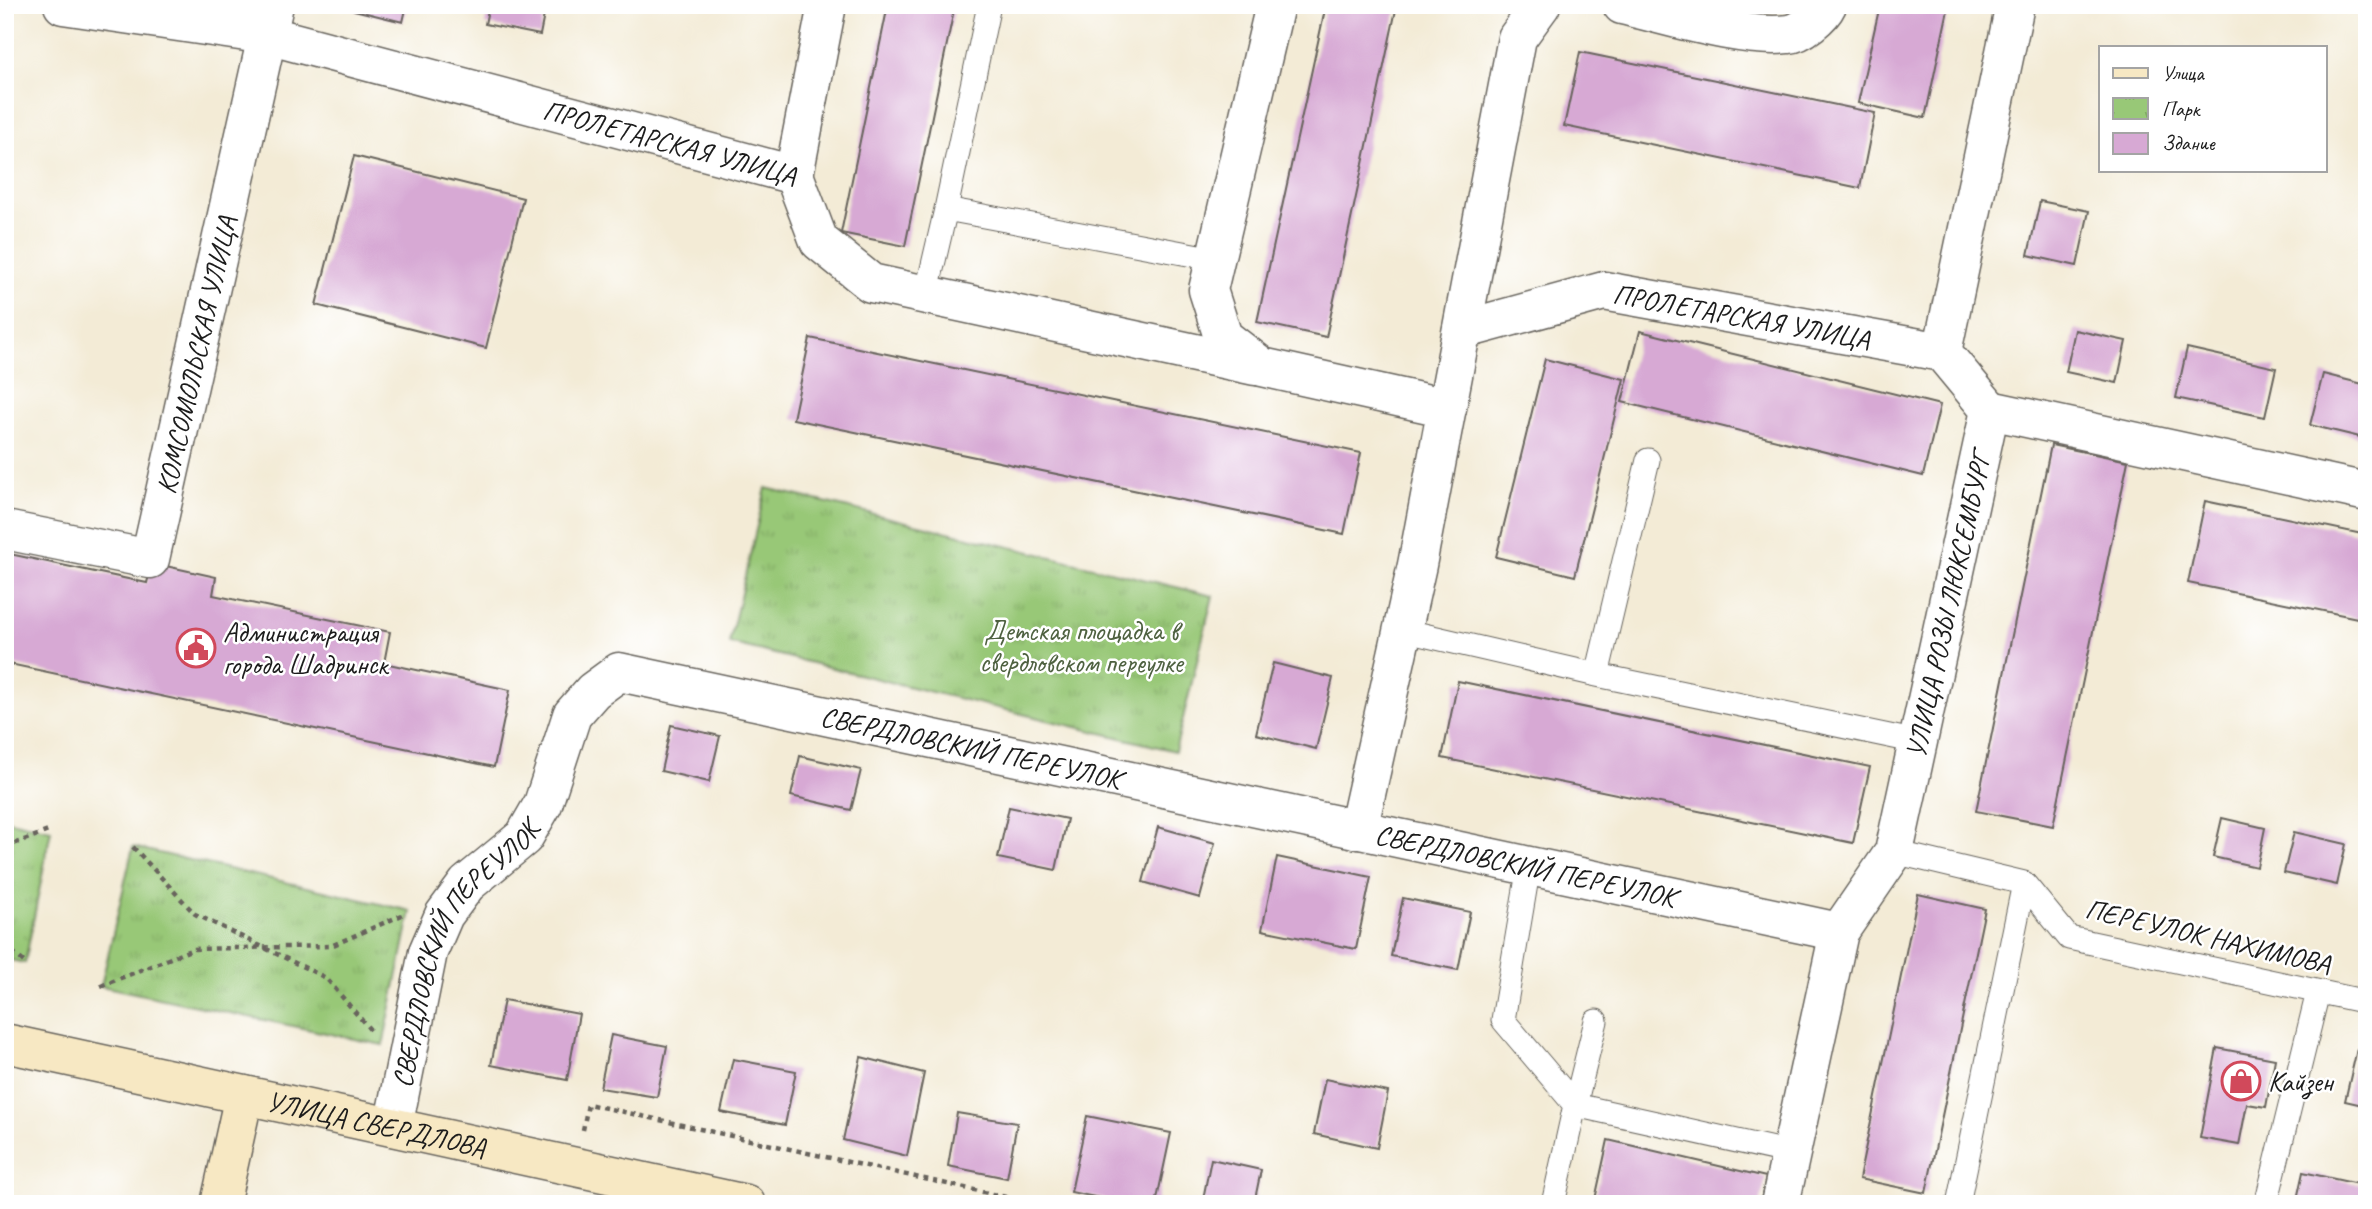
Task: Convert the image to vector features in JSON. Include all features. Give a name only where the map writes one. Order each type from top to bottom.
[{"type":"main road","name":"УЛИЦА СВЕРДЛОВА","points":[[5,1043],[746,1204]]},
{"type":"main road","points":[[220,1204],[244,1095]]},
{"type":"street","name":"ПРОЛЕТАРСКАЯ УЛИЦА","points":[[63,5],[271,20],[794,175],[819,241],[871,283],[1447,408]]},
{"type":"street","points":[[794,175],[827,5]]},
{"type":"street","points":[[1262,367],[1223,337],[1208,289],[1275,5]]},
{"type":"street","points":[[1358,830],[1447,408],[1517,38],[1541,5]]},
{"type":"street","points":[[1622,5],[1752,34],[1792,34],[1824,12],[1827,5]]},
{"type":"street","points":[[2015,5],[1942,352],[1990,410],[2367,492]]},
{"type":"street","name":"КОМСОМОЛЬСКАЯ УЛИЦА","points":[[5,530],[150,559],[271,20]]},
{"type":"street","name":"ПРОЛЕТАРСКАЯ УЛИЦА","points":[[1462,330],[1604,291],[1942,352]]},
{"type":"street","name":"УЛИЦА РОЗЫ ЛЮКСЕМБУРГ","points":[[1780,1204],[1839,932],[1894,852],[1990,410]]},
{"type":"street","name":"СВЕРДЛОВСКИЙ ПЕРЕУЛОК","points":[[393,1127],[428,952],[444,915],[467,884],[524,836],[543,804],[572,715],[593,691],[619,672],[1839,932]]},
{"type":"lane","points":[[926,295],[989,5]]},
{"type":"lane","points":[[946,209],[1215,259]]},
{"type":"lane","points":[[1597,675],[1648,460]]},
{"type":"lane","points":[[1402,630],[1597,675],[1918,743]]},
{"type":"lane","points":[[1894,852],[2024,883],[1958,1204]]},
{"type":"lane","points":[[1529,866],[1503,1020],[1575,1105],[1791,1153]]},
{"type":"lane","name":"ПЕРЕУЛОК НАХИМОВА","points":[[2024,883],[2069,938],[2367,1002]]},
{"type":"lane","points":[[2266,1204],[2318,992]]},
{"type":"lane","points":[[1553,1204],[1597,1021]]},
{"type":"path","points":[[5,848],[51,830]]},
{"type":"path","points":[[133,848],[195,914],[326,978],[375,1036]]},
{"type":"path","points":[[101,986],[193,950],[331,946],[411,911]]},
{"type":"path","points":[[5,945],[25,963]]},
{"type":"path","points":[[575,1167],[588,1104],[1037,1204]]},
{"type":"green space","name":"Детская площадка в свердловском переулке","points":[[766,488],[1213,596],[1175,751],[729,643]]},
{"type":"green space","points":[[5,820],[51,830],[25,963],[5,959]]},
{"type":"green space","points":[[133,847],[411,911],[383,1045],[101,986]]},
{"type":"building","points":[[355,5],[407,5],[403,22],[354,10]]},
{"type":"building","points":[[489,5],[546,5],[540,35],[485,24]]},
{"type":"building","points":[[888,5],[955,5],[905,246],[841,233]]},
{"type":"building","points":[[1326,5],[1397,5],[1326,337],[1257,322]]},
{"type":"building","points":[[1880,5],[1949,5],[1925,118],[1858,103]]},
{"type":"building","points":[[1580,52],[1875,113],[1860,188],[1564,126]]},
{"type":"building","points":[[354,156],[523,198],[486,348],[316,305]]},
{"type":"building","points":[[2040,201],[2089,211],[2077,266],[2028,255]]},
{"type":"building","points":[[2075,330],[2126,341],[2117,383],[2066,372]]},
{"type":"building","points":[[1640,331],[1940,405],[1923,476],[1622,402]]},
{"type":"building","points":[[810,338],[1361,453],[1344,534],[793,419]]},
{"type":"building","points":[[2187,348],[2276,368],[2265,417],[2176,398]]},
{"type":"building","points":[[1545,359],[1624,379],[1575,576],[1496,557]]},
{"type":"building","points":[[2323,374],[2367,385],[2367,428],[2364,438],[2310,425]]},
{"type":"building","points":[[2051,445],[2128,461],[2053,826],[1976,811]]},
{"type":"building","points":[[2205,501],[2367,535],[2367,620],[2188,583]]},
{"type":"building","name":"Администрация города Шадринск","points":[[5,553],[147,583],[152,563],[216,577],[213,595],[390,632],[384,663],[510,690],[494,767],[5,663]]},
{"type":"building","points":[[1273,663],[1333,678],[1316,749],[1256,734]]},
{"type":"building","points":[[1458,681],[1870,767],[1853,843],[1442,758]]},
{"type":"building","points":[[671,725],[720,736],[709,782],[661,771]]},
{"type":"building","points":[[800,756],[861,770],[851,810],[791,796]]},
{"type":"building","points":[[1009,807],[1067,819],[1056,870],[998,858]]},
{"type":"building","points":[[2222,818],[2265,828],[2257,867],[2213,857]]},
{"type":"building","points":[[1158,827],[1215,843],[1200,898],[1143,882]]},
{"type":"building","points":[[2294,832],[2346,844],[2337,885],[2284,873]]},
{"type":"building","points":[[1277,857],[1371,877],[1356,949],[1262,930]]},
{"type":"building","points":[[1918,894],[1985,909],[1926,1193],[1859,1179]]},
{"type":"building","points":[[1403,898],[1470,912],[1458,970],[1391,956]]},
{"type":"building","points":[[504,1000],[579,1014],[567,1080],[491,1065]]},
{"type":"building","points":[[611,1035],[667,1046],[657,1097],[600,1088]]},
{"type":"building","name":"Кайзен","points":[[2217,1048],[2275,1059],[2266,1107],[2247,1104],[2239,1145],[2200,1138]]},
{"type":"building","points":[[2357,1049],[2367,1051],[2367,1106],[2345,1101]]},
{"type":"building","points":[[861,1057],[924,1073],[907,1156],[843,1140]]},
{"type":"building","points":[[733,1059],[796,1071],[785,1125],[721,1112]]},
{"type":"building","points":[[1325,1079],[1388,1092],[1377,1148],[1314,1134]]},
{"type":"building","points":[[957,1113],[1017,1123],[1007,1178],[948,1166]]},
{"type":"building","points":[[1087,1116],[1171,1133],[1156,1204],[1128,1204],[1071,1192]]},
{"type":"building","points":[[1608,1140],[1766,1177],[1760,1204],[1594,1204]]},
{"type":"building","points":[[1211,1159],[1261,1170],[1254,1204],[1202,1204]]},
{"type":"building","points":[[2303,1172],[2367,1186],[2367,1204],[2296,1204]]},
{"type":"place","name":"Администрация города Шадринск","points":[[196,648]]},
{"type":"place","name":"Кайзен","points":[[2241,1081]]}]
